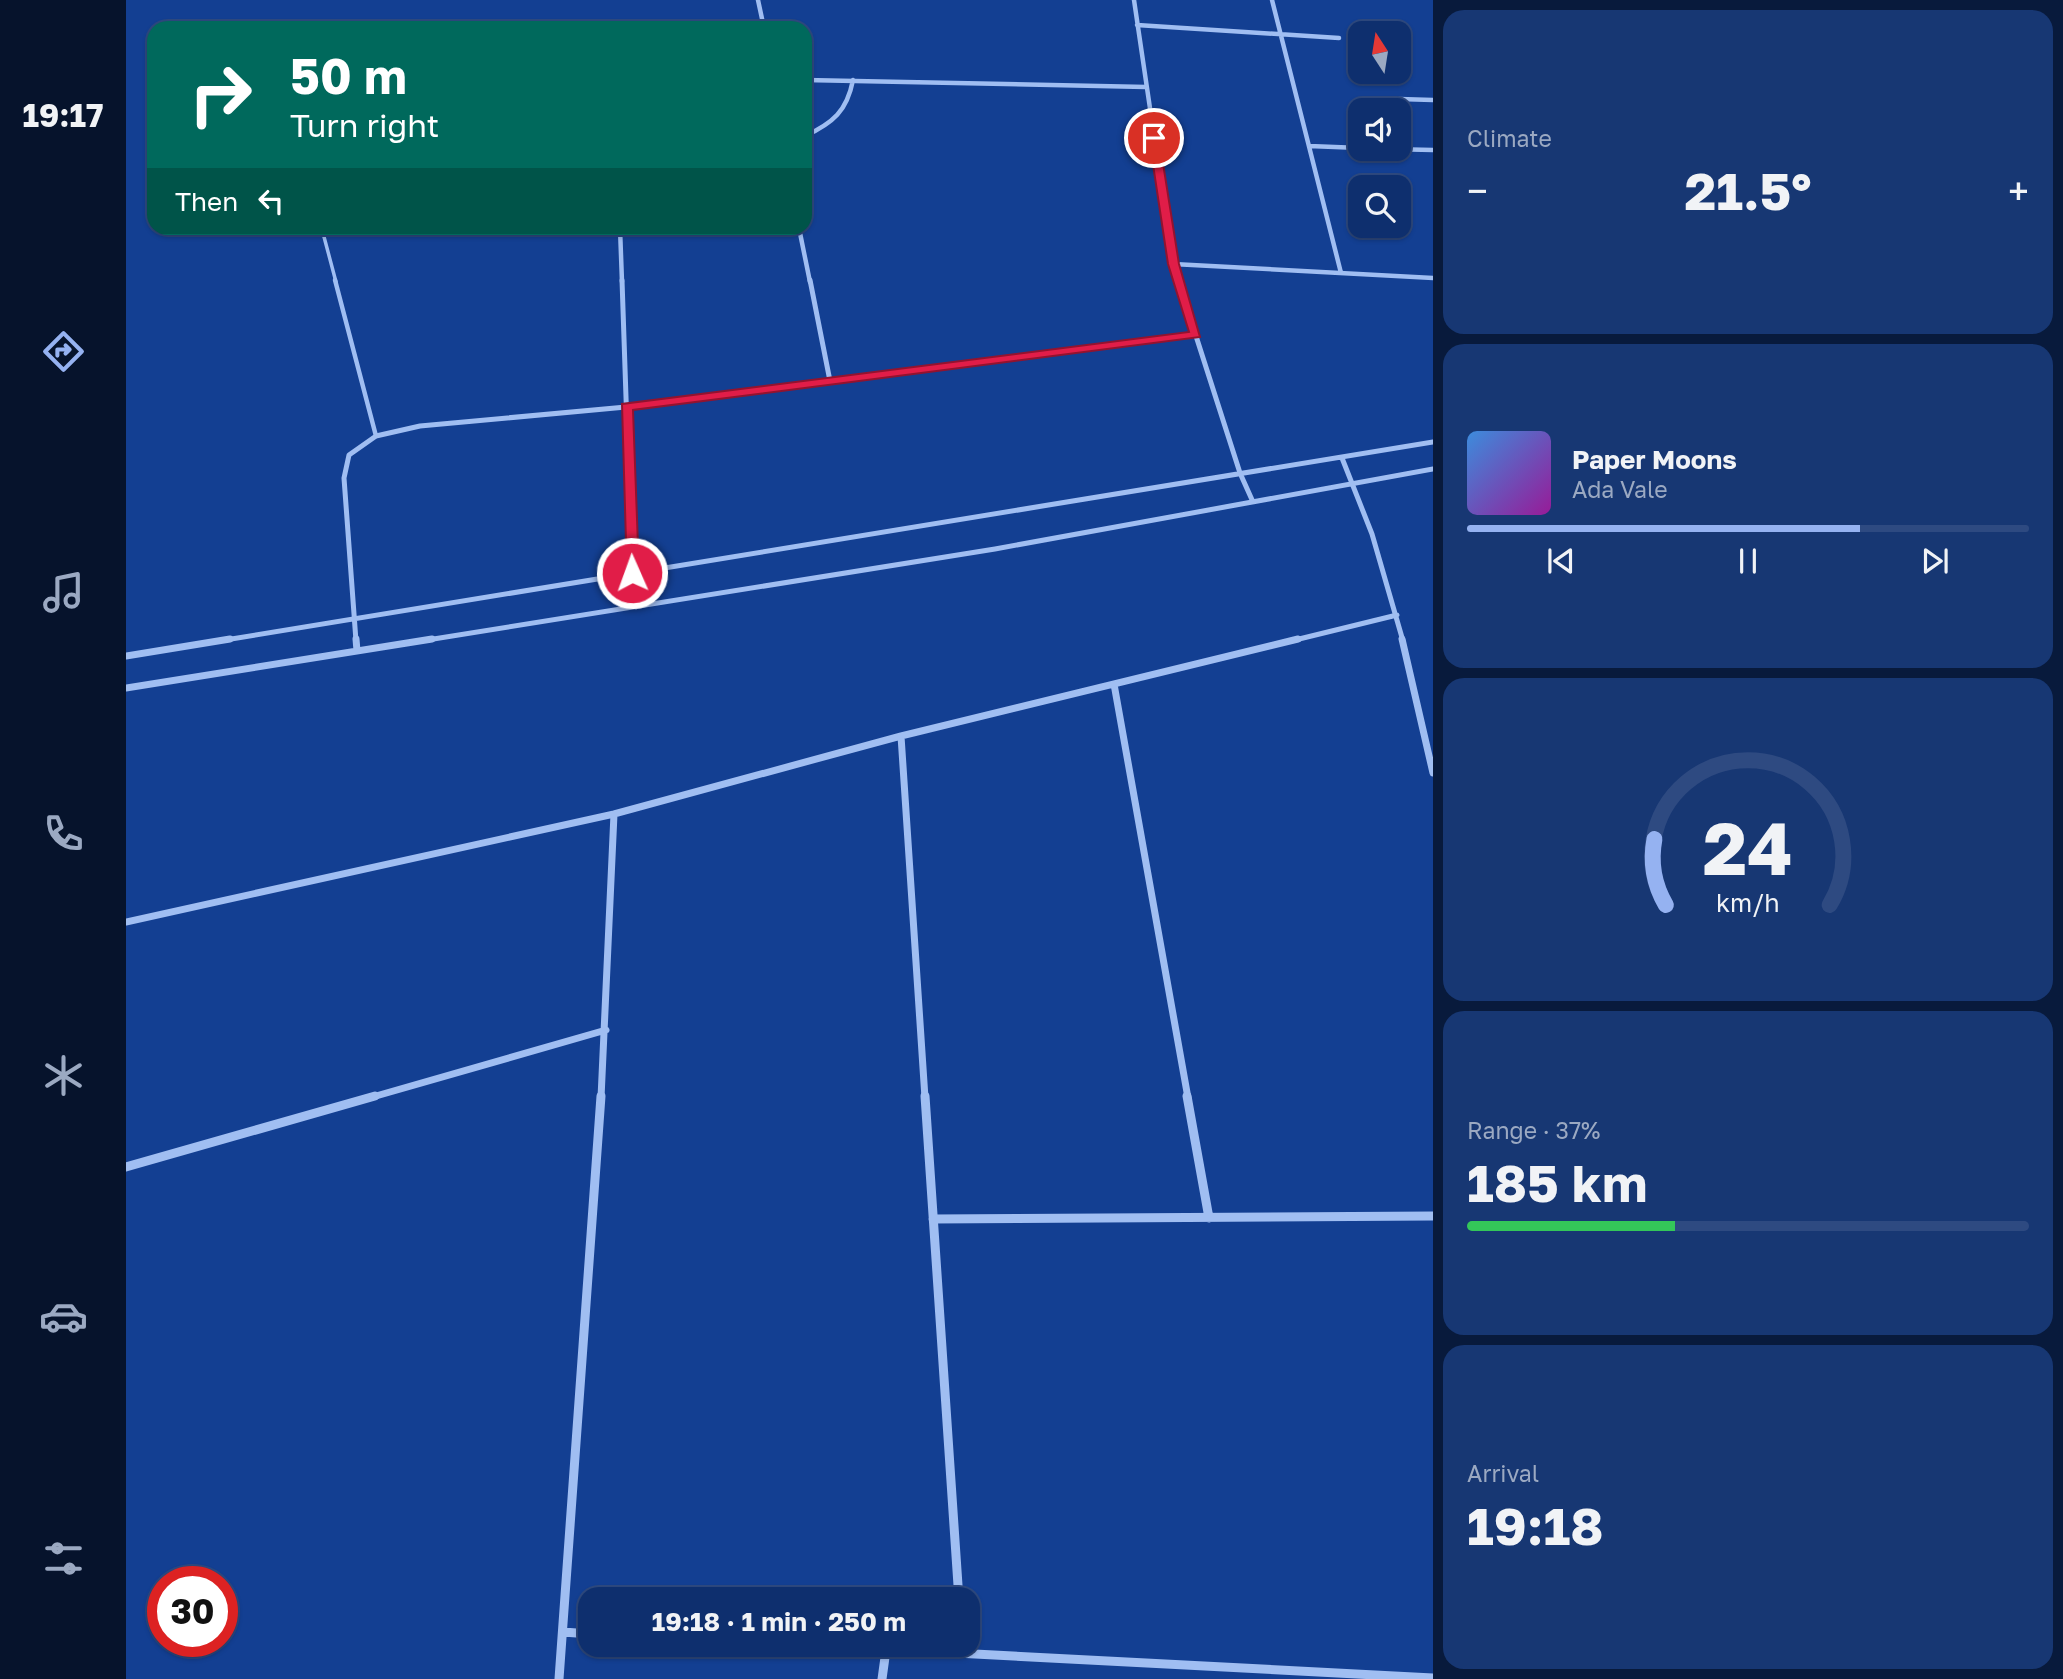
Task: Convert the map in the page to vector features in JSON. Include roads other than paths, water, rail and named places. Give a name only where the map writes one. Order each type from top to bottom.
[{"type":"street","points":[[758,0],[762,21]]},
{"type":"street","points":[[1134,0],[1173,264],[1240,473],[1253,502]]},
{"type":"street","points":[[1272,0],[1341,273]]},
{"type":"street","points":[[1138,24],[1339,38]]},
{"type":"street","points":[[812,80],[1146,87]]},
{"type":"street","points":[[812,132],[842,115],[850,101],[853,80]]},
{"type":"street","points":[[1411,99],[1433,100]]},
{"type":"street","points":[[1309,146],[1348,148]]},
{"type":"street","points":[[1411,150],[1433,150]]},
{"type":"street","points":[[620,235],[632,573],[636,607]]},
{"type":"street","points":[[800,235],[830,381]]},
{"type":"street","points":[[1173,264],[1433,278]]},
{"type":"street","points":[[357,651],[344,478],[349,455],[376,436],[420,426],[626,407],[1196,334]]},
{"type":"street","points":[[126,656],[1433,442]]},
{"type":"street","points":[[1342,458],[1354,484],[1396,615],[1433,774]]},
{"type":"street","points":[[126,688],[995,549],[1433,470]]},
{"type":"street","points":[[126,922],[614,814],[901,736],[1396,615]]},
{"type":"street","points":[[1114,684],[1209,1218]]},
{"type":"street","points":[[901,736],[958,1587]]},
{"type":"street","points":[[559,1679],[606,1030],[614,814]]},
{"type":"street","points":[[126,1167],[606,1030]]},
{"type":"street","points":[[933,1219],[1433,1216]]},
{"type":"street","points":[[563,1632],[578,1633]]},
{"type":"street","points":[[980,1650],[1433,1678]]},
{"type":"street","points":[[882,1679],[885,1657]]},
{"type":"lane","points":[[324,235],[376,436]]}]
